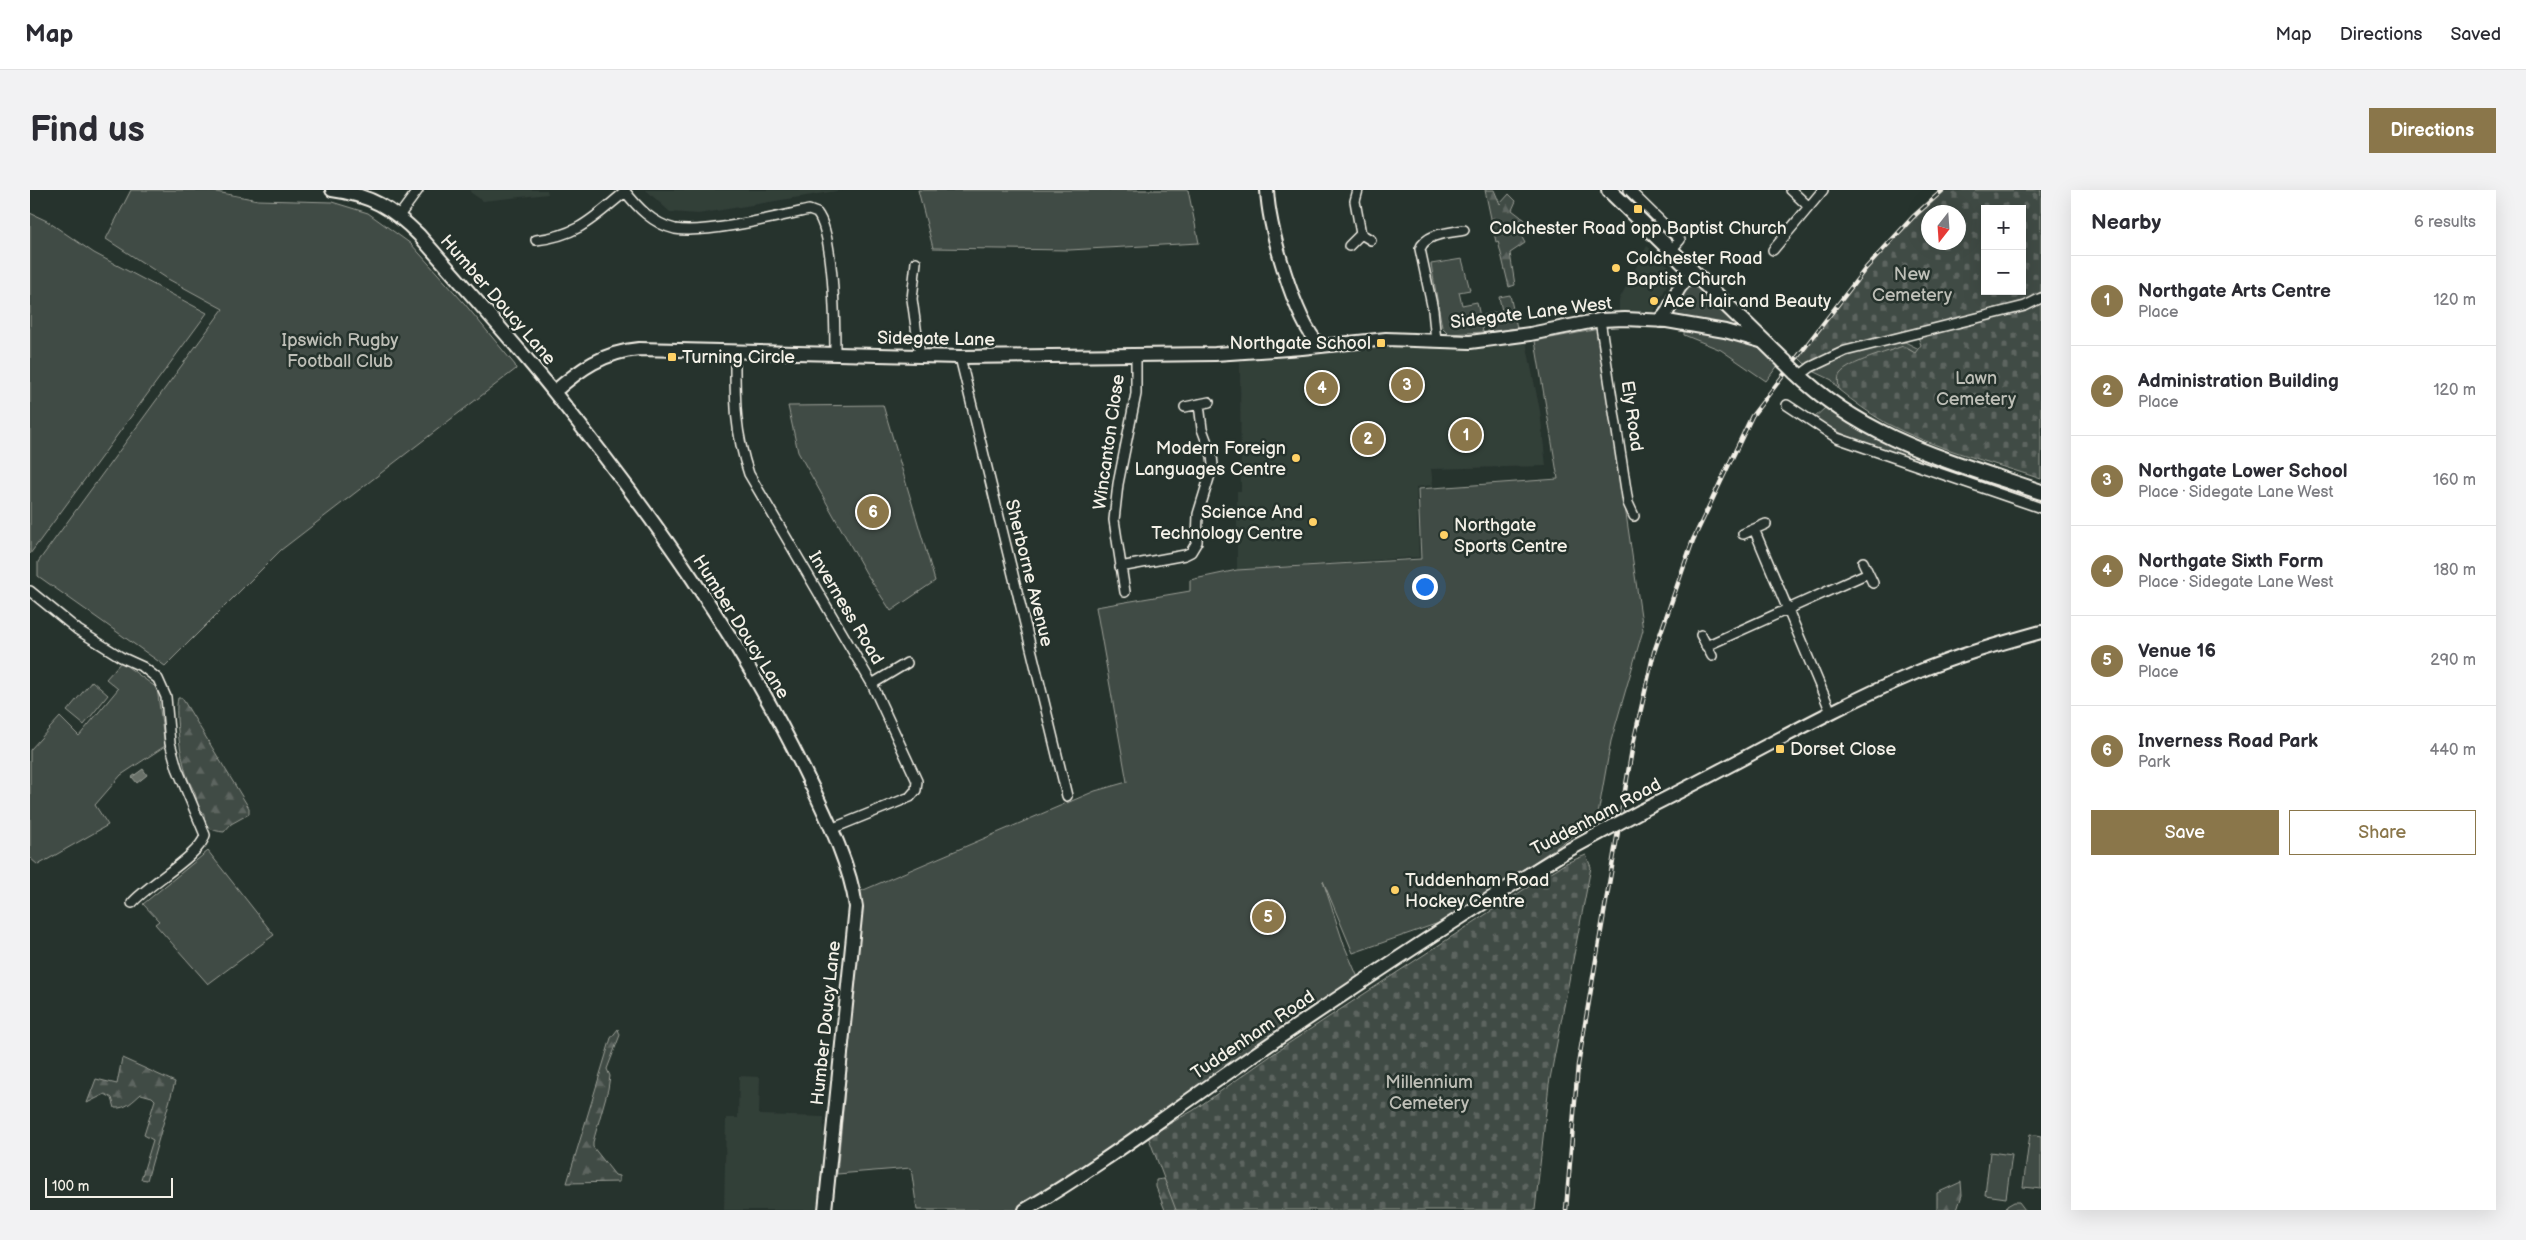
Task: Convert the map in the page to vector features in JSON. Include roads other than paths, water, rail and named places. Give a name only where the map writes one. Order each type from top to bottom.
[{"type":"main road","points":[[1609,190],[1793,370],[1850,416],[1916,457],[2041,492]]},
{"type":"street","name":"Humber Doucy Lane","points":[[332,190],[372,200],[399,216],[419,235],[554,392],[632,494],[700,589],[784,729],[831,829],[854,892],[856,907],[825,1210]]},
{"type":"street","points":[[399,216],[418,190]]},
{"type":"street","points":[[1267,190],[1268,207],[1274,231],[1302,319],[1320,346]]},
{"type":"street","points":[[1358,190],[1355,201],[1361,234],[1371,240]]},
{"type":"street","points":[[1629,190],[1680,240],[1675,254],[1680,267],[1678,286],[1667,312],[1659,321]]},
{"type":"street","points":[[1791,190],[1808,206]]},
{"type":"street","points":[[1773,250],[1823,190]]},
{"type":"street","points":[[536,240],[575,232],[624,191],[646,214],[675,229],[708,228],[809,210],[817,213],[824,228],[835,298],[835,354]]},
{"type":"street","points":[[1436,341],[1436,326],[1420,249],[1424,241],[1431,237],[1464,230]]},
{"type":"street","points":[[1349,246],[1361,234]]},
{"type":"street","points":[[916,262],[912,299],[920,356]]},
{"type":"street","points":[[1678,286],[1695,274]]},
{"type":"street","points":[[1793,370],[1811,367],[1845,351],[2025,306],[2041,298]]},
{"type":"street","points":[[1302,319],[1302,348]]},
{"type":"street","name":"Sidegate Lane West","points":[[1302,348],[1386,339],[1456,342],[1487,340],[1600,320],[1659,321],[1725,331],[1764,342]]},
{"type":"street","name":"Ely Road","points":[[1600,320],[1628,503],[1634,516]]},
{"type":"street","name":"Sidegate Lane","points":[[554,392],[588,364],[624,351],[960,357],[1215,354],[1302,348]]},
{"type":"street","name":"Inverness Road","points":[[735,352],[735,416],[739,445],[749,474],[872,684],[917,781],[916,790],[910,797],[831,829]]},
{"type":"street","name":"Wincanton Close","points":[[1125,592],[1114,528],[1115,510],[1136,394],[1136,355]]},
{"type":"street","name":"Sherborne Avenue","points":[[960,357],[1067,796]]},
{"type":"street","points":[[1185,407],[1209,402]]},
{"type":"street","points":[[1120,567],[1185,555],[1191,552],[1196,545],[1198,514],[1211,476],[1213,461],[1202,429],[1199,404]]},
{"type":"street","points":[[1787,405],[1837,438],[1916,457],[2041,508]]},
{"type":"street","points":[[1743,534],[1766,524]]},
{"type":"street","points":[[1754,529],[1831,712]]},
{"type":"street","points":[[1863,562],[1873,583]]},
{"type":"street","points":[[1706,646],[1868,573]]},
{"type":"street","points":[[30,591],[78,630],[121,657],[143,667],[158,679],[166,697],[170,743],[177,768],[205,835],[200,848],[141,893],[132,903]]},
{"type":"street","name":"Tuddenham Road","points":[[1025,1210],[1096,1165],[1323,1008],[1498,892],[1565,852],[1831,712],[1915,673],[1957,657],[2041,632]]},
{"type":"street","points":[[1701,635],[1712,656]]},
{"type":"street","points":[[872,684],[906,663]]},
{"type":"railway","points":[[1566,1210],[1578,1065],[1633,744],[1654,652],[1693,540],[1752,416],[1866,268],[1913,217],[1943,190]]},
{"type":"place","name":"Colchester Road opp Baptist Church","points":[[1638,209]]},
{"type":"place","name":"Colchester Road Baptist Church","points":[[1616,268]]},
{"type":"place","name":"Ace Hair and Beauty","points":[[1654,301]]},
{"type":"place","name":"Northgate School","points":[[1381,343]]},
{"type":"place","name":"Turning Circle","points":[[672,357]]},
{"type":"place","name":"Northgate Lower School","points":[[1407,385]]},
{"type":"place","name":"Northgate Sixth Form","points":[[1322,388]]},
{"type":"place","name":"Northgate Arts Centre","points":[[1466,435]]},
{"type":"place","name":"Administration Building","points":[[1368,439]]},
{"type":"place","name":"Modern Foreign Languages Centre","points":[[1296,458]]},
{"type":"place","name":"Inverness Road Park","points":[[873,512]]},
{"type":"place","name":"Science And Technology Centre","points":[[1313,522]]},
{"type":"place","name":"Northgate Sports Centre","points":[[1444,535]]},
{"type":"place","name":"Dorset Close","points":[[1780,749]]},
{"type":"place","name":"Tuddenham Road Hockey Centre","points":[[1395,890]]},
{"type":"place","name":"Venue 16","points":[[1268,917]]},
{"type":"park label","name":"New Cemetery","points":[[1912,284]]},
{"type":"park label","name":"Ipswich Rugby Football Club","points":[[340,350]]},
{"type":"park label","name":"Lawn Cemetery","points":[[1976,388]]},
{"type":"park label","name":"Millennium Cemetery","points":[[1429,1092]]}]
